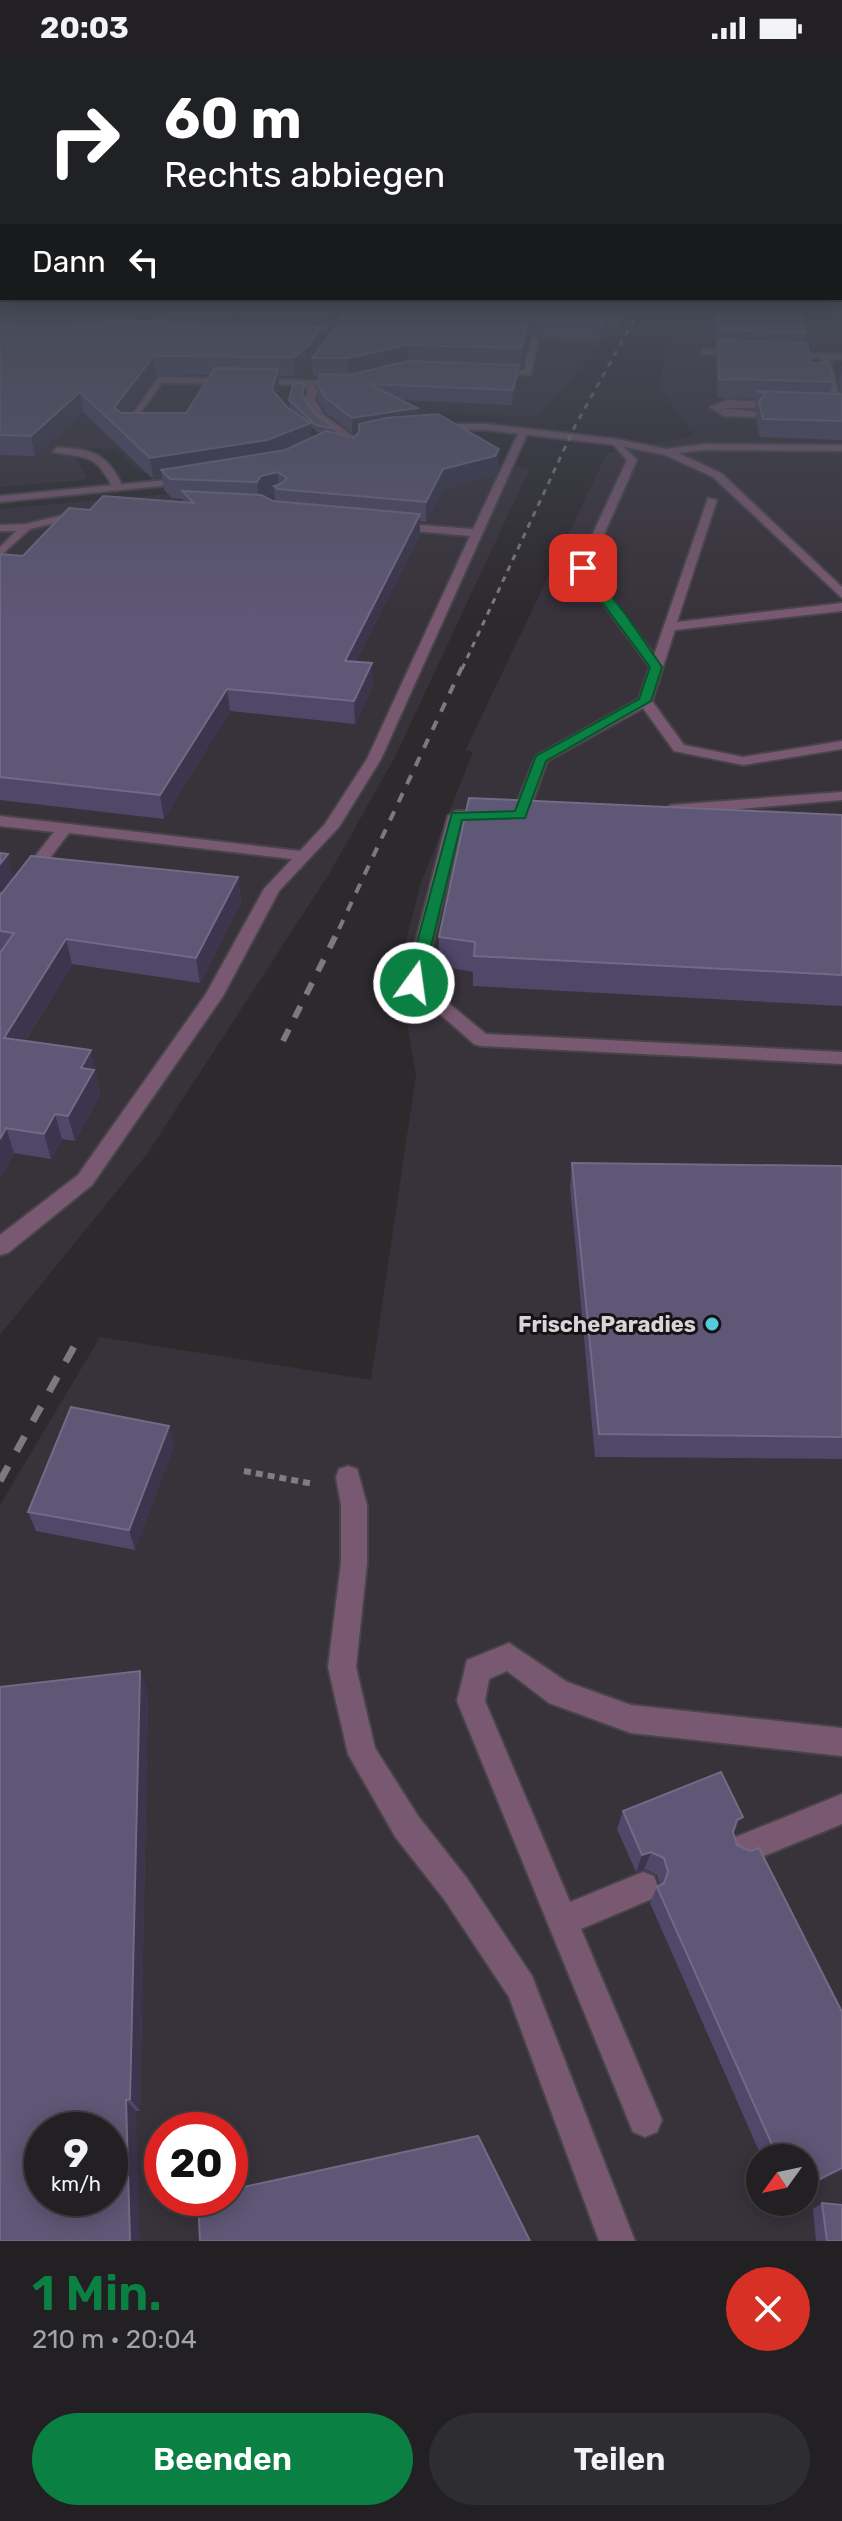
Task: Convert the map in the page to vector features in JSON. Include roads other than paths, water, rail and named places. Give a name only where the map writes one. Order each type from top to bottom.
[{"type":"street","points":[[137,411],[125,427],[140,427]]},
{"type":"street","points":[[316,411],[351,445]]},
{"type":"street","points":[[721,411],[755,414]]},
{"type":"street","points":[[414,428],[462,426],[616,442],[666,452],[717,475],[842,594]]},
{"type":"street","points":[[427,436],[523,432]]},
{"type":"street","points":[[0,1247],[85,1180],[214,996],[272,889],[331,827],[374,759],[523,432]]},
{"type":"street","points":[[337,448],[363,442]]},
{"type":"street","points":[[616,442],[632,460],[583,568],[656,667]]},
{"type":"street","points":[[666,452],[705,447],[842,448]]},
{"type":"street","points":[[57,450],[90,452],[101,456],[109,464],[119,489]]},
{"type":"street","points":[[0,499],[204,479]]},
{"type":"street","points":[[712,500],[645,701],[541,759],[528,814],[456,816],[414,983],[481,1040],[842,1058]]},
{"type":"street","points":[[0,528],[26,527],[98,511]]},
{"type":"street","points":[[384,525],[476,533]]},
{"type":"street","points":[[0,553],[26,527]]},
{"type":"street","points":[[669,627],[842,607]]},
{"type":"street","points":[[645,701],[679,748],[743,761],[842,745]]},
{"type":"street","points":[[646,811],[842,796]]},
{"type":"street","points":[[0,821],[305,856]]},
{"type":"street","points":[[0,912],[64,829]]},
{"type":"street","points":[[351,1491],[354,1563],[342,1667],[362,1754],[407,1827],[455,1888],[521,1987],[617,2241]]},
{"type":"street","points":[[645,2120],[471,1701],[477,1670],[509,1656],[559,1693],[631,1719],[842,1742]]},
{"type":"street","points":[[742,1850],[842,1809]]},
{"type":"street","points":[[561,1922],[643,1887]]},
{"type":"railway","points":[[462,669],[583,411]]},
{"type":"railway","points":[[339,929],[462,667]]},
{"type":"railway","points":[[283,1041],[339,929]]},
{"type":"railway","points":[[0,1481],[76,1343]]},
{"type":"place","name":"FrischeParadies","points":[[712,1324]]}]
